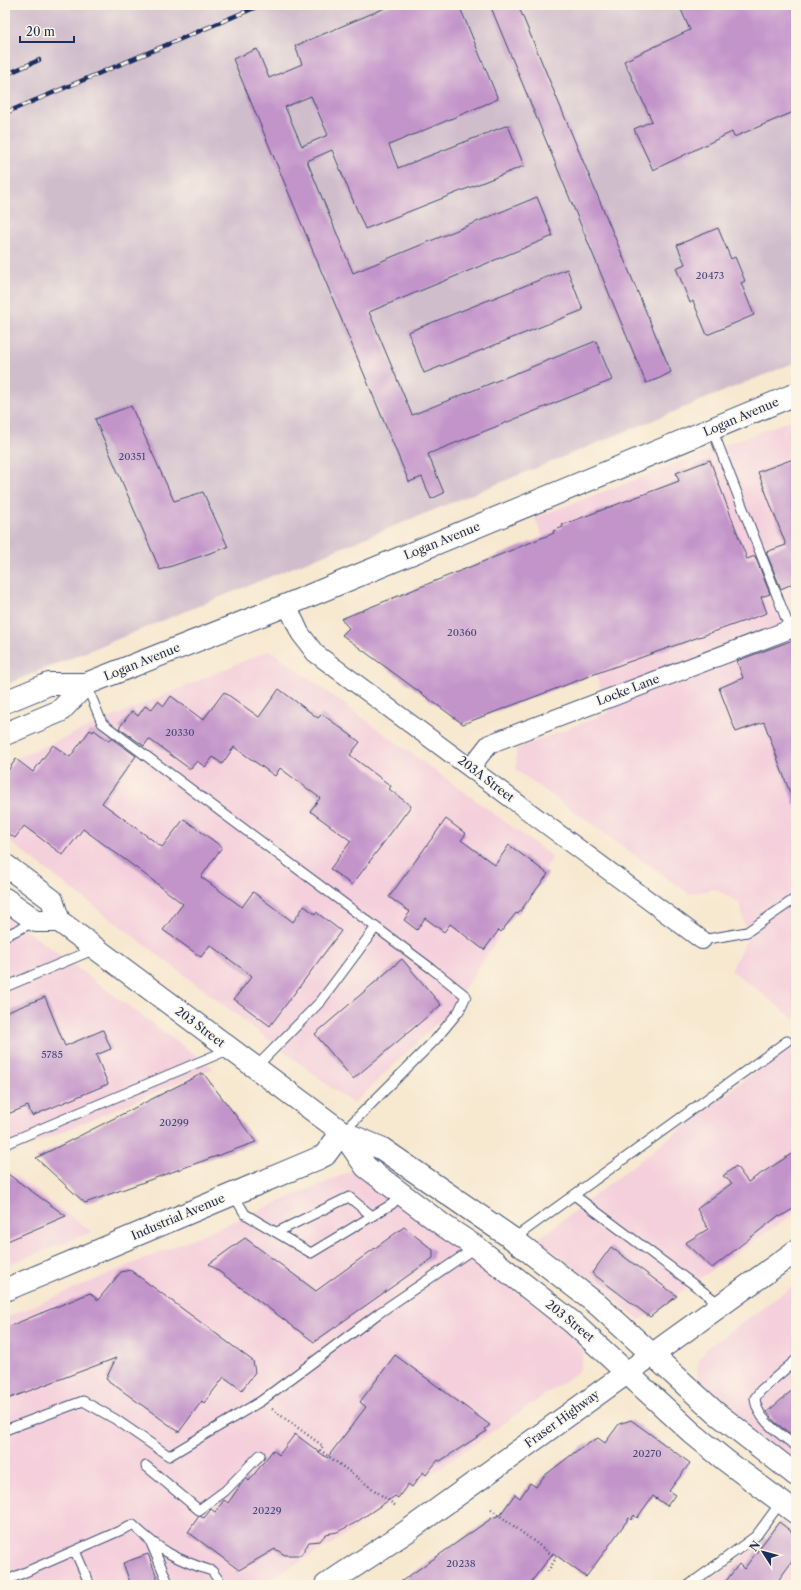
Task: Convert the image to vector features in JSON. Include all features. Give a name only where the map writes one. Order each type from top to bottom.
[{"type":"main road","name":"Logan Avenue","points":[[5,702],[49,684],[86,684],[287,605],[796,394]]},
{"type":"main road","name":"Logan Avenue","points":[[5,734],[60,710],[86,684]]},
{"type":"main road","points":[[5,865],[52,900],[59,921],[36,922],[5,899]]},
{"type":"main road","name":"203 Street","points":[[59,921],[342,1132],[380,1148],[513,1239],[598,1305],[715,1412],[796,1475]]},
{"type":"main road","name":"203 Street","points":[[342,1132],[366,1167],[444,1226],[476,1247],[572,1322],[628,1372],[692,1433],[788,1508]]},
{"type":"main road","name":"Industrial Avenue","points":[[5,1290],[325,1155],[342,1132]]},
{"type":"main road","name":"Fraser Highway","points":[[326,1585],[406,1532],[722,1306],[796,1251]]},
{"type":"street","name":"203A Street","points":[[287,605],[300,633],[315,653],[471,767],[702,940]]},
{"type":"street","name":"Locke Lane","points":[[471,767],[488,744],[793,628]]},
{"type":"lane","points":[[712,429],[793,628]]},
{"type":"lane","points":[[86,684],[102,723],[466,996],[459,1011],[436,1039],[342,1132]]},
{"type":"lane","points":[[702,940],[747,932],[796,898]]},
{"type":"lane","points":[[5,936],[36,922]]},
{"type":"lane","points":[[255,1068],[321,1001],[376,927]]},
{"type":"lane","points":[[5,988],[95,949]]},
{"type":"lane","points":[[513,1239],[787,1040]]},
{"type":"lane","points":[[5,1144],[230,1049]]},
{"type":"lane","points":[[233,1194],[245,1214],[311,1253],[392,1204],[401,1194]]},
{"type":"lane","points":[[574,1195],[722,1306]]},
{"type":"lane","points":[[277,1232],[350,1197],[372,1216]]},
{"type":"lane","points":[[5,1430],[83,1401],[115,1419],[169,1456],[261,1401],[379,1313],[476,1247]]},
{"type":"lane","points":[[796,1360],[761,1390],[755,1398],[755,1406],[774,1430],[796,1446]]},
{"type":"lane","points":[[146,1466],[199,1510],[225,1491],[260,1455]]},
{"type":"lane","points":[[689,1585],[756,1536],[788,1508]]},
{"type":"lane","points":[[5,1581],[133,1525],[152,1543],[183,1561],[212,1571],[220,1582],[219,1585]]},
{"type":"lane","points":[[152,1543],[169,1585]]},
{"type":"lane","points":[[75,1551],[90,1585]]},
{"type":"path","points":[[261,1401],[323,1446],[320,1450],[396,1506]]},
{"type":"path","points":[[491,1509],[556,1558],[548,1571]]},
{"type":"shaded area","points":[[5,5],[796,5],[796,362],[5,685]]},
{"type":"shaded area","points":[[796,418],[796,617],[794,617],[724,457],[796,634],[796,1020],[731,970],[747,939],[740,903],[715,889],[689,894],[516,770],[516,749],[610,712],[535,518]]},
{"type":"shaded area","points":[[270,650],[553,857],[447,1014],[353,1104],[5,838],[5,763]]},
{"type":"shaded area","points":[[5,914],[35,937],[213,1068],[5,1156]]},
{"type":"shaded area","points":[[796,1040],[796,1212],[640,1320],[538,1239]]},
{"type":"shaded area","points":[[5,1168],[92,1232],[5,1266]]},
{"type":"shaded area","points":[[352,1171],[579,1338],[584,1352],[579,1371],[336,1541],[259,1585],[5,1585],[5,1318]]},
{"type":"shaded area","points":[[796,1284],[796,1464],[749,1429],[700,1383],[697,1372],[699,1360],[707,1348]]},
{"type":"shaded area","points":[[780,1519],[796,1531],[796,1585],[704,1585],[761,1544]]},
{"type":"building","points":[[392,5],[459,5],[498,99],[389,145],[398,168],[508,125],[524,166],[365,229],[332,150],[307,161],[353,273],[537,197],[553,236],[369,312],[412,415],[596,341],[612,380],[428,454],[444,493],[431,499],[422,477],[409,482],[233,59],[257,49],[269,78],[302,64],[295,46]],"holes":[[[311,96],[328,135],[302,146],[285,107]]]},
{"type":"building","points":[[490,5],[518,5],[671,372],[660,378],[646,383]]},
{"type":"building","points":[[679,5],[796,5],[796,111],[734,137],[732,132],[653,170],[634,129],[652,121],[624,61],[690,30]]},
{"type":"building","points":[[718,228],[731,259],[735,257],[745,281],[741,283],[754,315],[707,335],[693,301],[690,303],[676,268],[685,264],[677,245]]},
{"type":"building","points":[[567,269],[583,310],[424,373],[408,332]]},
{"type":"building","points":[[131,406],[174,501],[203,492],[228,547],[160,570],[95,419]]},
{"type":"building","points":[[796,458],[796,582],[781,589],[766,552],[786,545],[758,472]]},
{"type":"building","points":[[710,460],[747,559],[755,556],[770,594],[761,597],[767,613],[600,672],[463,724],[342,635],[349,628],[341,619],[554,533],[553,531],[563,527],[562,525],[679,481],[676,473]]},
{"type":"building","points":[[796,639],[796,804],[794,804],[764,722],[736,732],[719,688],[743,678],[737,661]]},
{"type":"building","points":[[279,689],[318,718],[322,714],[360,742],[350,755],[391,786],[389,789],[411,806],[352,885],[330,869],[351,841],[310,811],[320,798],[280,768],[275,776],[234,747],[222,764],[213,757],[205,767],[197,761],[190,769],[149,739],[144,746],[119,728],[132,711],[138,716],[145,706],[151,710],[158,701],[164,706],[171,696],[203,720],[224,692],[259,717]]},
{"type":"building","points":[[90,730],[93,732],[94,730],[109,741],[111,738],[136,756],[102,803],[162,847],[184,819],[222,847],[201,877],[242,907],[253,892],[293,922],[304,906],[315,914],[316,912],[341,931],[270,1026],[234,999],[252,976],[210,945],[201,957],[163,930],[183,904],[143,873],[83,829],[63,855],[24,826],[15,838],[5,831],[5,775],[16,759],[33,772],[53,745],[70,757]]},
{"type":"building","points":[[446,819],[466,834],[461,840],[495,865],[509,845],[548,874],[518,914],[516,913],[501,932],[499,930],[484,950],[450,924],[444,932],[425,918],[417,930],[404,920],[410,912],[389,897]]},
{"type":"building","points":[[402,959],[441,1005],[353,1079],[315,1034]]},
{"type":"building","points":[[45,997],[65,1046],[103,1030],[111,1049],[96,1055],[108,1084],[32,1116],[28,1106],[5,1115],[5,1013]]},
{"type":"building","points":[[203,1073],[256,1142],[85,1203],[36,1158]]},
{"type":"building","points":[[796,1151],[796,1207],[780,1217],[778,1216],[712,1268],[685,1243],[708,1229],[697,1209],[732,1183],[723,1176],[736,1166],[748,1182]]},
{"type":"building","points":[[5,1172],[66,1216],[5,1242]]},
{"type":"building","points":[[404,1227],[433,1250],[433,1258],[314,1342],[209,1264],[245,1238],[316,1291]]},
{"type":"building","points":[[611,1247],[677,1296],[650,1317],[592,1273]]},
{"type":"building","points":[[130,1270],[253,1361],[255,1372],[242,1390],[224,1377],[204,1403],[202,1401],[179,1432],[106,1379],[116,1358],[5,1400],[5,1328],[90,1293],[98,1300],[121,1272]]},
{"type":"building","points":[[395,1355],[490,1425],[485,1429],[487,1431],[440,1461],[438,1460],[426,1475],[423,1472],[412,1487],[408,1484],[398,1498],[395,1496],[355,1523],[337,1532],[326,1534],[320,1541],[309,1542],[301,1555],[285,1555],[275,1549],[239,1570],[188,1532],[199,1516],[204,1518],[211,1509],[215,1512],[224,1500],[228,1503],[244,1480],[246,1478],[249,1481],[273,1450],[279,1455],[295,1434],[327,1458],[366,1407],[360,1402]]},
{"type":"building","points":[[796,1387],[796,1438],[776,1423],[767,1412]]},
{"type":"building","points":[[631,1420],[690,1463],[669,1491],[675,1495],[667,1506],[653,1496],[637,1518],[634,1515],[631,1520],[629,1518],[586,1577],[553,1553],[529,1585],[396,1585],[492,1518],[500,1515],[515,1494],[520,1498],[530,1483],[536,1487],[544,1476],[579,1449],[598,1438],[605,1443],[619,1424]]},
{"type":"building","points":[[779,1522],[796,1535],[796,1556],[775,1585],[723,1585],[739,1564],[744,1569]]},
{"type":"building","points":[[148,1554],[160,1585],[131,1585],[123,1563]]},
{"type":"railway","points":[[5,113],[261,5]]},
{"type":"railway","points":[[5,75],[39,60]]}]
